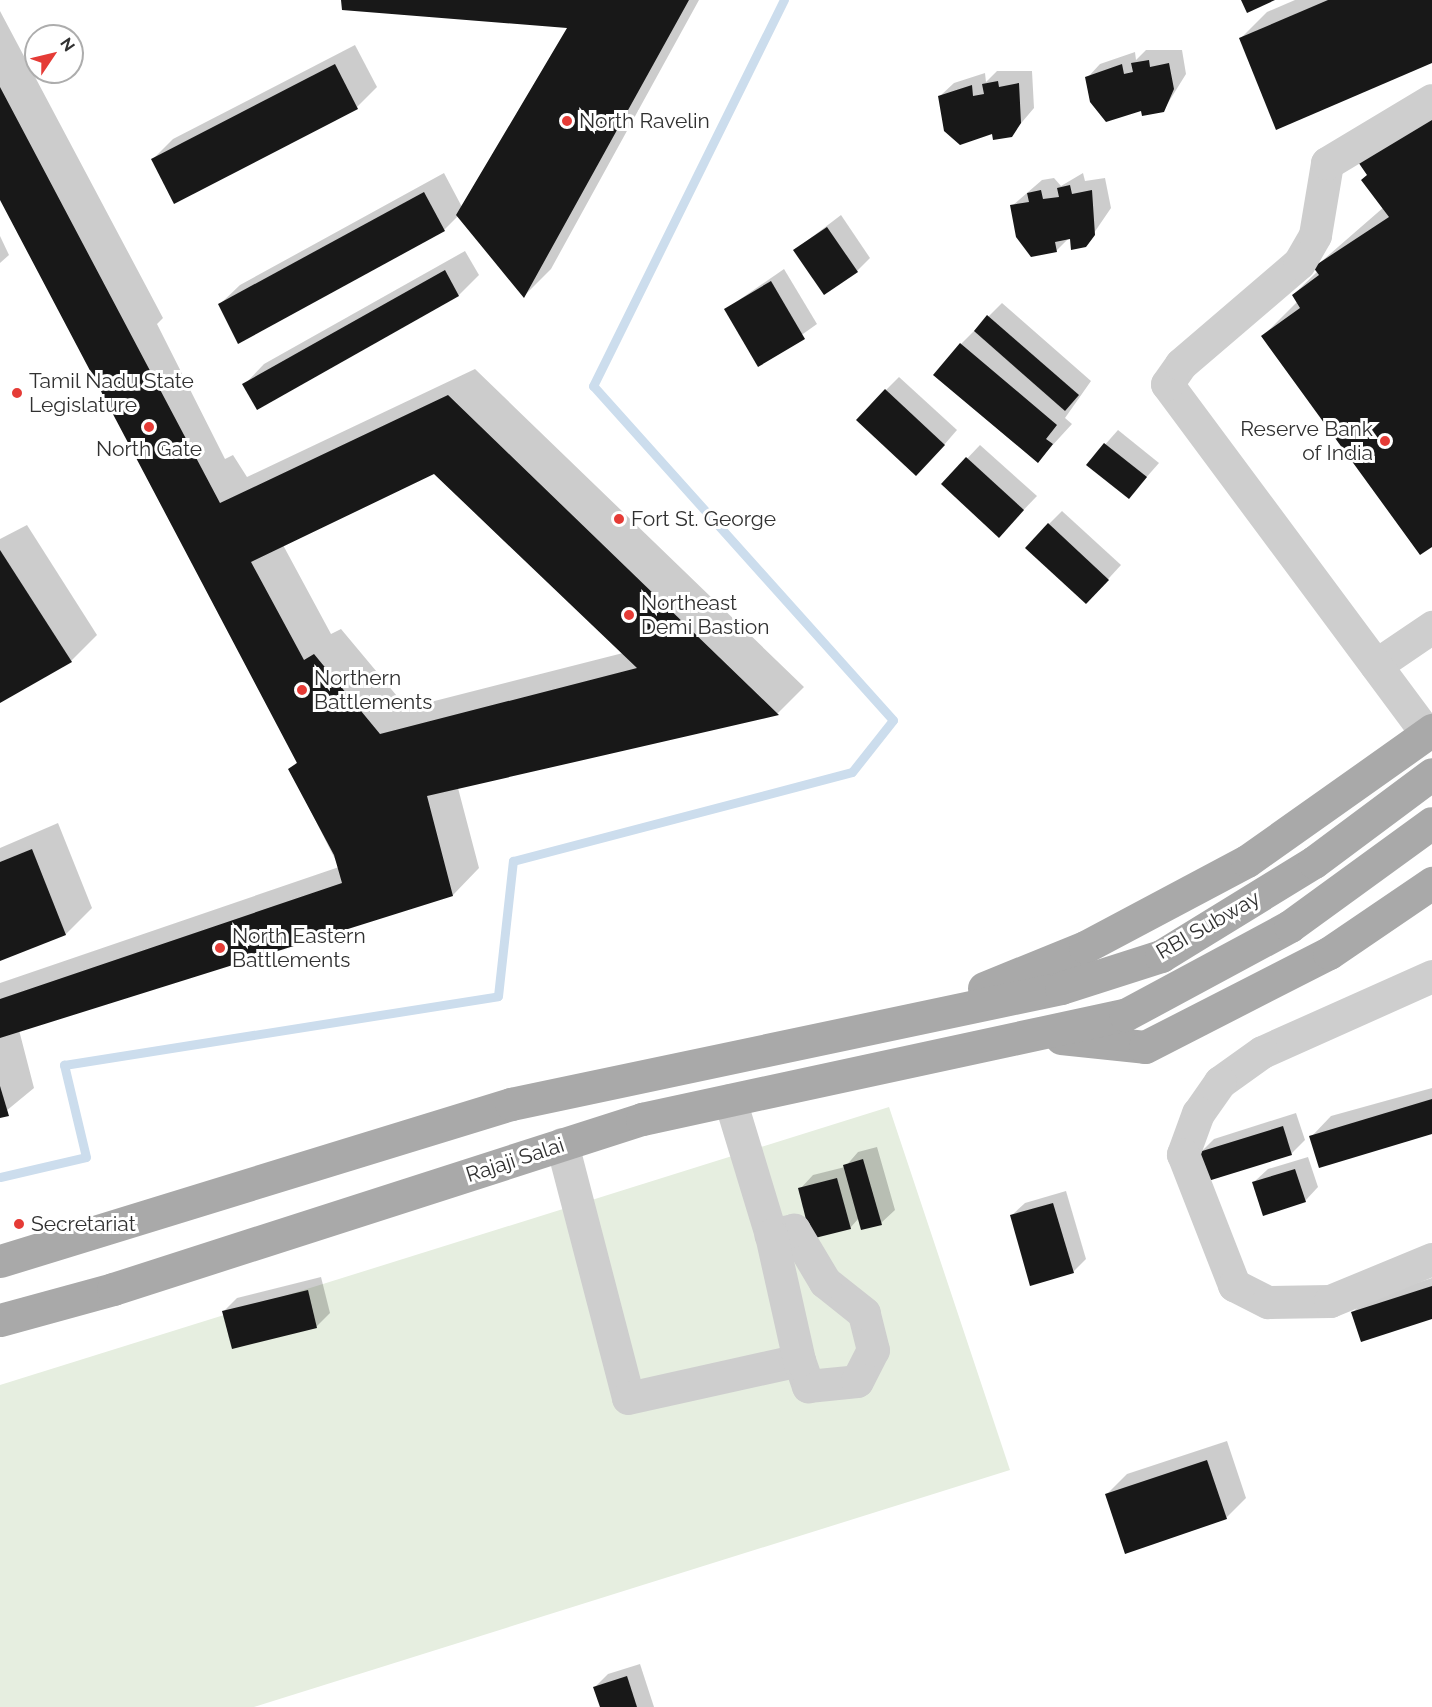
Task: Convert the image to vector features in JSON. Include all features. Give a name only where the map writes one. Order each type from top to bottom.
[{"type":"main road","points":[[0,1261],[511,1104],[918,1014],[1084,947],[1247,861],[1430,732]]},
{"type":"main road","name":"RBI Subway","points":[[918,1014],[1061,988],[1161,956],[1314,862],[1432,774]]},
{"type":"main road","name":"RBI Subway","points":[[1039,1035],[1125,1014],[1290,927],[1432,823]]},
{"type":"main road","points":[[1039,1035],[1145,1047],[1329,953],[1432,884]]},
{"type":"main road","name":"Rajaji Salai","points":[[0,1320],[642,1119],[1039,1035]]},
{"type":"street","points":[[1430,732],[1376,665],[1167,384],[1181,364],[1299,263],[1315,235],[1327,163],[1432,100]]},
{"type":"street","points":[[1376,665],[1432,627]]},
{"type":"street","points":[[1432,976],[1262,1052],[1220,1082],[1198,1113],[1183,1154],[1234,1285],[1268,1302],[1330,1301],[1432,1259]]},
{"type":"street","points":[[730,1100],[771,1235],[799,1360],[808,1386],[857,1381],[873,1350],[864,1313],[825,1282],[794,1230],[771,1235]]},
{"type":"street","points":[[562,1144],[628,1398],[799,1360]]},
{"type":"shaded area","points":[[889,1107],[1010,1470],[254,1707],[0,1707],[0,1385]]},
{"type":"building","name":"North Ravelin","points":[[341,0],[689,0],[524,298],[456,215],[567,28],[342,10]]},
{"type":"building","points":[[1241,0],[1275,0],[1247,13]]},
{"type":"building","points":[[1328,0],[1432,0],[1432,63],[1276,130],[1239,38]]},
{"type":"building","points":[[1149,60],[1150,67],[1169,63],[1174,89],[1164,112],[1142,116],[1141,111],[1106,122],[1090,102],[1085,77],[1122,64],[1124,74],[1133,72],[1131,63]]},
{"type":"building","points":[[335,64],[358,109],[174,204],[151,159]]},
{"type":"building","points":[[998,81],[999,87],[1019,83],[1021,123],[1012,137],[993,140],[992,134],[960,145],[944,131],[938,96],[972,85],[973,96],[984,94],[982,84]]},
{"type":"building","points":[[0,87],[220,503],[448,395],[779,715],[427,796],[453,896],[0,1038],[0,999],[342,883],[334,855],[288,769],[297,763],[0,200]],"holes":[[[434,474],[637,668],[380,734],[314,654],[304,660],[251,562]]]},
{"type":"building","name":"Reserve Bank of India","points":[[1432,108],[1432,547],[1420,555],[1261,336],[1300,308],[1292,295],[1319,275],[1313,267],[1389,217],[1361,180],[1367,175],[1354,156]]},
{"type":"building","points":[[1070,185],[1072,194],[1092,190],[1095,235],[1086,247],[1071,250],[1070,239],[1055,242],[1057,252],[1031,257],[1016,237],[1010,205],[1029,202],[1027,193],[1041,190],[1043,199],[1059,197],[1057,188]]},
{"type":"building","points":[[424,192],[445,231],[238,344],[218,304]]},
{"type":"building","points":[[827,227],[858,272],[824,295],[793,250]]},
{"type":"building","points":[[445,270],[459,296],[257,410],[242,384]]},
{"type":"building","points":[[771,281],[805,339],[758,367],[724,309]]},
{"type":"building","points":[[987,315],[1079,395],[1065,411],[974,331]]},
{"type":"building","points":[[960,343],[1057,425],[1046,439],[1053,444],[1038,463],[933,375]]},
{"type":"building","points":[[885,389],[945,445],[916,476],[856,420]]},
{"type":"building","points":[[1104,443],[1147,477],[1129,499],[1086,465]]},
{"type":"building","points":[[966,457],[1024,510],[999,538],[941,484]]},
{"type":"building","points":[[1048,523],[1109,580],[1086,604],[1025,548]]},
{"type":"building","points":[[0,550],[72,662],[0,703]]},
{"type":"building","points":[[32,849],[66,935],[0,961],[0,862]]},
{"type":"building","points":[[0,1086],[9,1116],[0,1118]]},
{"type":"building","points":[[1432,1099],[1432,1134],[1319,1168],[1309,1136]]},
{"type":"building","points":[[1283,1126],[1292,1155],[1208,1181],[1199,1152]]},
{"type":"building","points":[[863,1159],[882,1225],[861,1230],[843,1165]]},
{"type":"building","points":[[1295,1169],[1306,1202],[1263,1216],[1252,1182]]},
{"type":"building","points":[[837,1178],[851,1229],[811,1239],[798,1188]]},
{"type":"building","points":[[1053,1203],[1074,1273],[1030,1286],[1010,1215]]},
{"type":"building","points":[[1432,1286],[1432,1319],[1361,1342],[1351,1312]]},
{"type":"building","points":[[308,1290],[317,1328],[232,1349],[222,1311]]},
{"type":"building","points":[[1207,1460],[1227,1519],[1125,1554],[1105,1494]]},
{"type":"building","points":[[627,1676],[637,1707],[600,1707],[593,1687]]},
{"type":"waterway","points":[[0,1177],[86,1157],[64,1065],[498,996],[513,861],[852,772],[893,720],[593,386],[784,0]]},
{"type":"place","name":"North Ravelin","points":[[567,121]]},
{"type":"place","name":"Tamil Nadu State Legislature","points":[[17,393]]},
{"type":"place","name":"North Gate","points":[[149,427]]},
{"type":"place","name":"Reserve Bank of India","points":[[1385,441]]},
{"type":"place","name":"Fort St. George","points":[[619,519]]},
{"type":"place","name":"Northeast Demi Bastion","points":[[629,615]]},
{"type":"place","name":"Northern Battlements","points":[[302,690]]},
{"type":"place","name":"North Eastern Battlements","points":[[220,948]]},
{"type":"place","name":"Secretariat","points":[[19,1224]]}]
